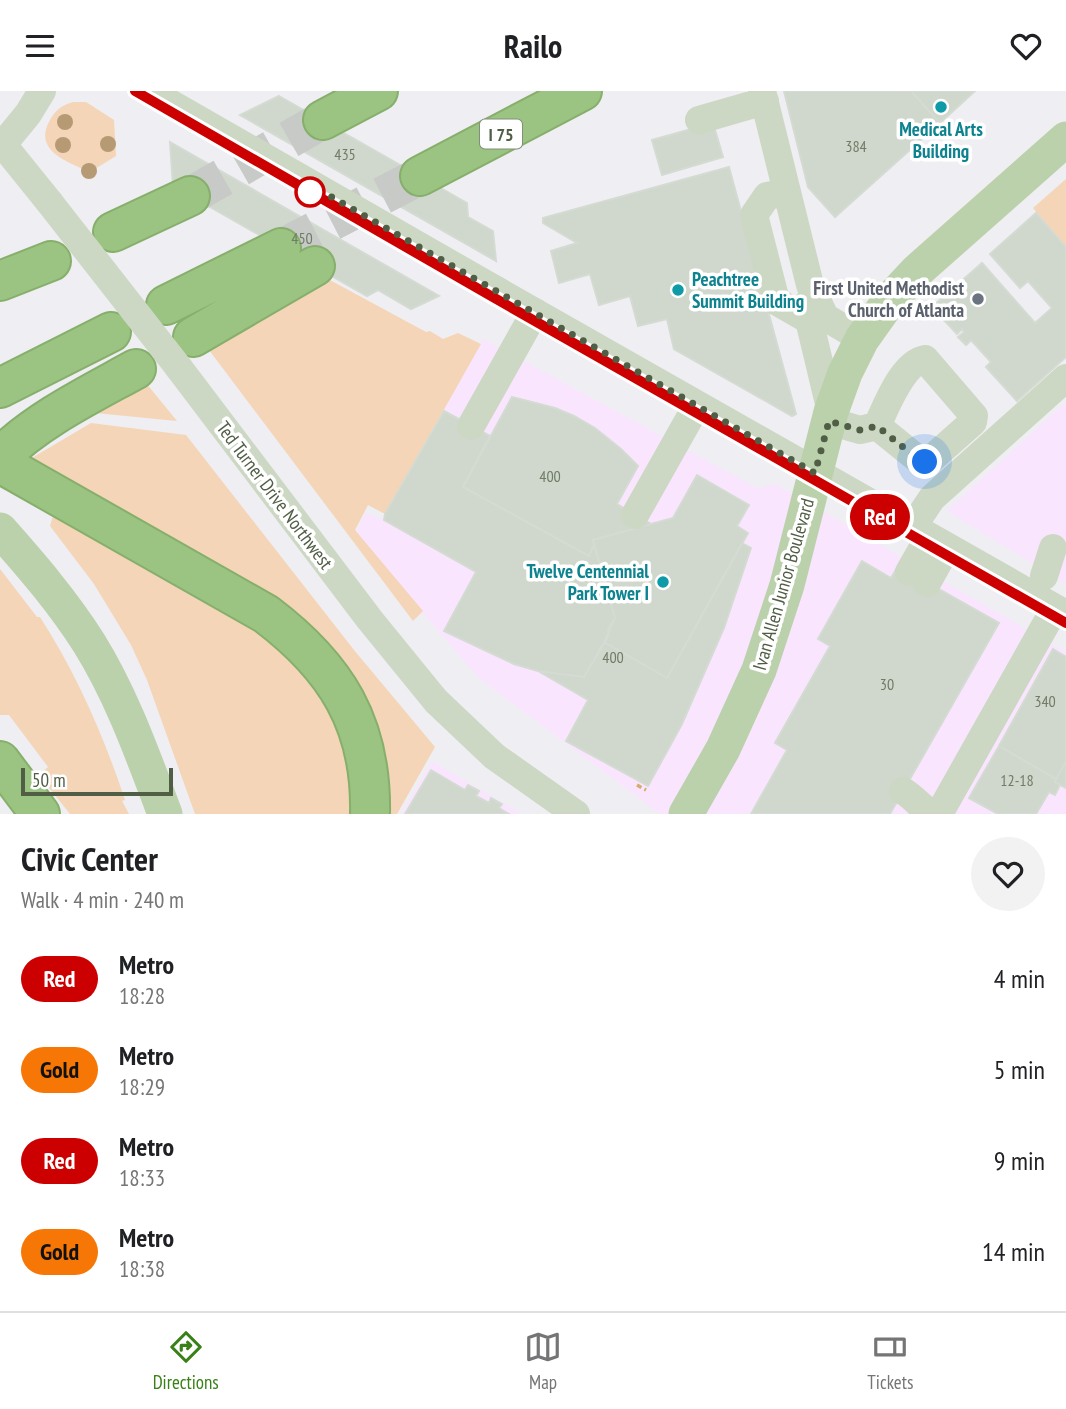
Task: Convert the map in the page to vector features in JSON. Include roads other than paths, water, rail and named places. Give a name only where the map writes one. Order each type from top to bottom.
[{"type":"highway","points":[[323,120],[378,91]]},
{"type":"highway","name":"I 75","points":[[420,176],[582,91]]},
{"type":"highway","points":[[113,232],[190,196]]},
{"type":"highway","points":[[166,305],[281,248]]},
{"type":"highway","points":[[0,281],[51,261]]},
{"type":"highway","points":[[186,353],[314,266]]},
{"type":"highway","points":[[0,388],[111,333]]},
{"type":"highway","points":[[136,369],[56,414],[13,444],[5,463],[266,614],[297,638],[316,657],[336,684],[358,727],[369,771],[370,814]]},
{"type":"highway","points":[[0,761],[40,814]]},
{"type":"main road","name":"Ivan Allen Junior Boulevard","points":[[686,814],[723,749],[759,670],[787,585],[830,417],[845,373],[862,339],[889,301],[917,271],[1066,139]]},
{"type":"main road","points":[[0,530],[52,590],[90,645],[118,696],[165,814]]},
{"type":"street","points":[[1,145],[28,114],[42,91]]},
{"type":"street","points":[[148,91],[1060,611],[928,807]]},
{"type":"street","points":[[699,120],[763,96],[810,285],[825,317],[862,339]]},
{"type":"street","name":"Ted Turner Drive Northwest","points":[[1,145],[50,204],[186,353],[370,620],[436,701],[494,756],[576,814]]},
{"type":"street","points":[[787,192],[767,197],[754,215],[776,301],[809,320]]},
{"type":"street","points":[[810,285],[809,320],[830,417],[860,430],[877,426]]},
{"type":"street","points":[[471,426],[535,312]]},
{"type":"street","points":[[918,577],[930,538],[932,498],[1066,377]]},
{"type":"street","points":[[635,515],[697,405]]},
{"type":"street","points":[[1044,576],[1053,548]]},
{"type":"tunnel","points":[[190,196],[323,120]]},
{"type":"tunnel","points":[[281,248],[420,176]]},
{"type":"railway","points":[[164,91],[501,283]]},
{"type":"railway","points":[[147,98],[491,296]]},
{"type":"metro line","name":"Red","points":[[135,91],[1066,623]]},
{"type":"place","name":"Medical Arts Building","points":[[941,107]]},
{"type":"place","name":"Peachtree Summit Building","points":[[678,290]]},
{"type":"place","name":"First United Methodist Church of Atlanta","points":[[978,299]]},
{"type":"place","name":"Twelve Centennial Park Tower I","points":[[663,582]]}]
